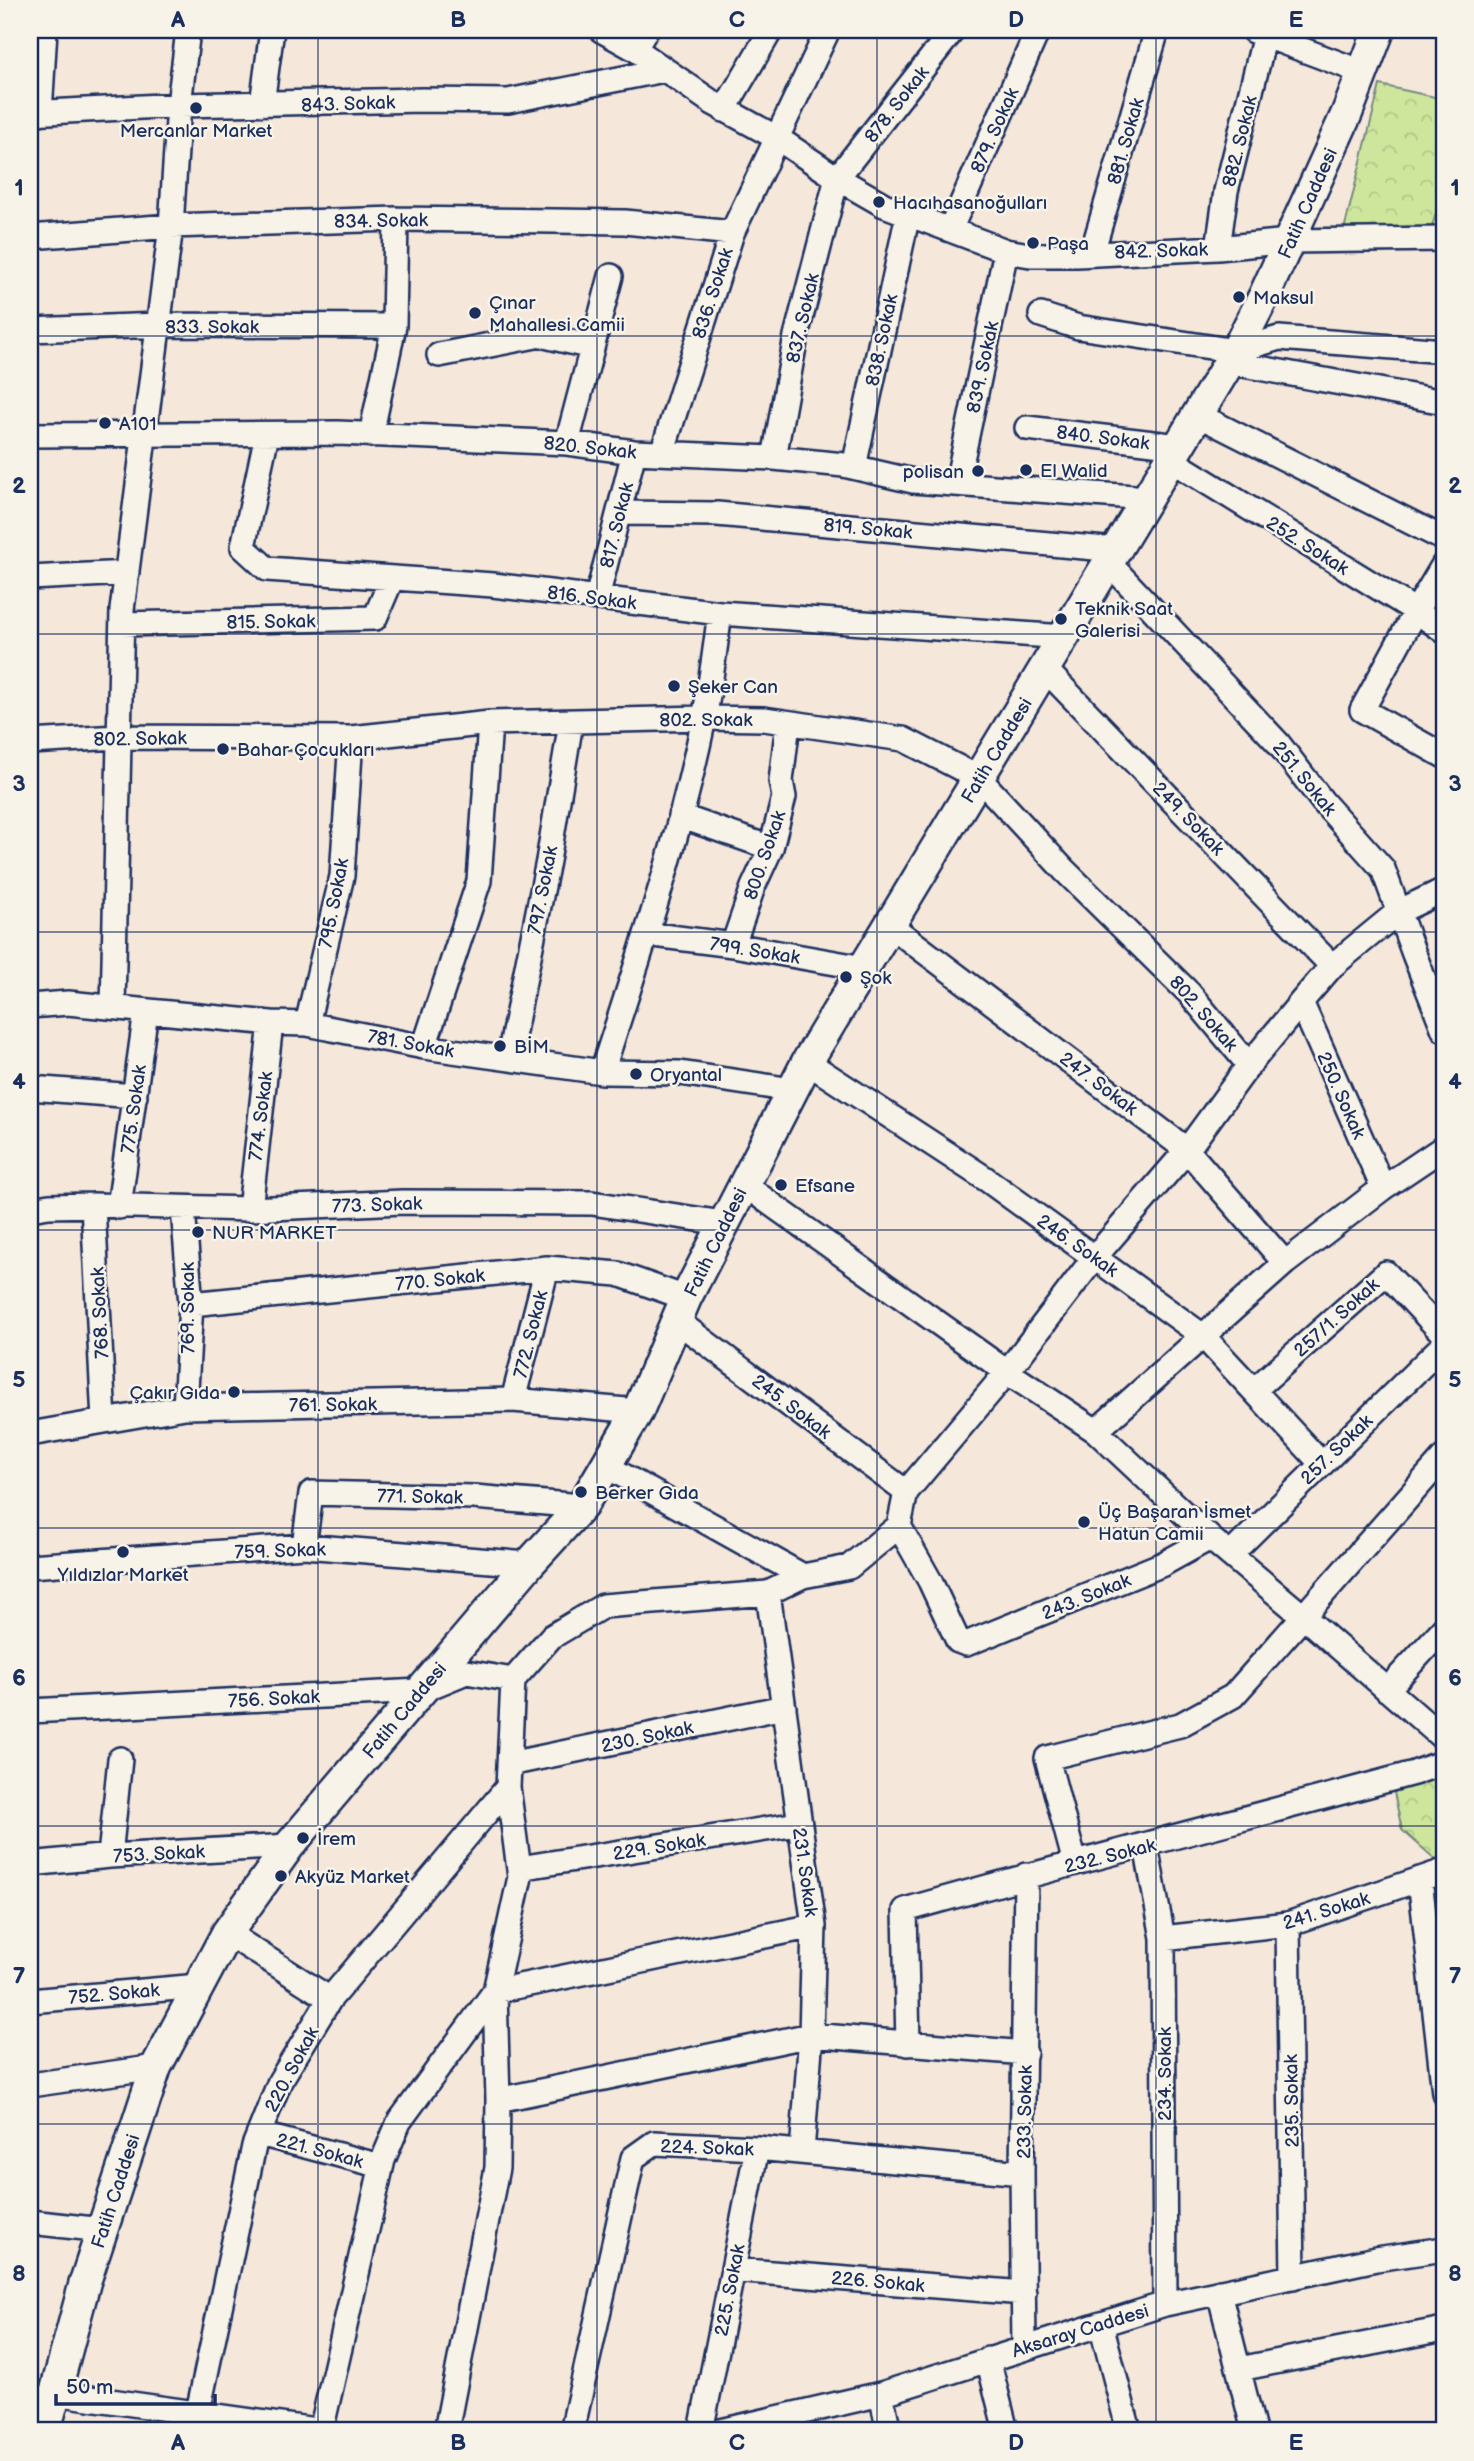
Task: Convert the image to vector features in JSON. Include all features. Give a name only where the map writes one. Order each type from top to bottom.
[{"type":"main road","name":"Fatih Caddesi","points":[[45,2431],[85,2282],[156,2067],[227,1933],[289,1846],[529,1564],[582,1506],[638,1411],[723,1223],[807,1062],[1232,357],[1289,241],[1347,113],[1379,30]]},
{"type":"street","points":[[35,113],[45,30]]},
{"type":"street","points":[[113,1007],[122,624],[171,226],[179,106],[188,30]]},
{"type":"street","points":[[262,104],[272,30]]},
{"type":"street","name":"842. Sokak","points":[[601,30],[641,39],[664,70],[724,110],[776,138],[884,205],[1006,251],[1030,255],[1218,248],[1289,241],[1444,239]]},
{"type":"street","points":[[724,110],[771,30]]},
{"type":"street","name":"836. Sokak","points":[[662,453],[732,233],[828,30]]},
{"type":"street","name":"878. Sokak","points":[[837,178],[953,30]]},
{"type":"street","name":"879. Sokak","points":[[950,230],[1038,30]]},
{"type":"street","name":"881. Sokak","points":[[1092,253],[1157,30]]},
{"type":"street","points":[[1258,32],[1362,72]]},
{"type":"street","name":"882. Sokak","points":[[1218,248],[1226,191],[1258,32]]},
{"type":"street","name":"843. Sokak","points":[[35,113],[179,106],[423,100],[508,101],[664,70]]},
{"type":"street","name":"837. Sokak","points":[[774,458],[796,336],[837,178]]},
{"type":"street","name":"838. Sokak","points":[[854,467],[908,214]]},
{"type":"street","points":[[371,435],[394,326],[396,219]]},
{"type":"street","name":"834. Sokak","points":[[30,237],[171,226],[396,219],[625,222],[732,233]]},
{"type":"street","name":"839. Sokak","points":[[957,483],[1006,251]]},
{"type":"street","points":[[567,443],[611,276]]},
{"type":"street","points":[[1041,315],[1078,327],[1444,402]]},
{"type":"street","name":"833. Sokak","points":[[30,330],[159,326],[394,326]]},
{"type":"street","points":[[439,355],[541,335],[592,347]]},
{"type":"street","points":[[1232,357],[1279,338],[1444,351]]},
{"type":"street","points":[[1198,415],[1444,539]]},
{"type":"street","name":"840. Sokak","points":[[1027,428],[1175,453]]},
{"type":"street","name":"816. Sokak","points":[[267,434],[243,547],[267,569],[493,585],[720,613],[1065,637]]},
{"type":"street","name":"820. Sokak","points":[[30,435],[371,435],[567,443],[634,452],[774,458],[854,467],[913,481],[1148,498]]},
{"type":"street","name":"817. Sokak","points":[[597,598],[634,452]]},
{"type":"street","name":"252. Sokak","points":[[1175,453],[1444,631]]},
{"type":"street","name":"819. Sokak","points":[[619,513],[717,514],[1113,556]]},
{"type":"street","name":"251. Sokak","points":[[1113,556],[1278,743],[1323,802],[1383,869],[1444,1030]]},
{"type":"street","points":[[1444,564],[1362,710],[1444,755]]},
{"type":"street","points":[[30,578],[127,573]]},
{"type":"street","name":"815. Sokak","points":[[122,624],[375,618],[392,578]]},
{"type":"street","points":[[602,1072],[680,816],[704,718],[720,613]]},
{"type":"street","name":"249. Sokak","points":[[1045,669],[1332,966]]},
{"type":"street","name":"802. Sokak","points":[[30,742],[118,737],[351,738],[490,723],[704,718],[764,719],[904,739],[979,778],[1064,870],[1190,994],[1249,1065]]},
{"type":"street","name":"797. Sokak","points":[[509,1058],[548,861],[571,722]]},
{"type":"street","points":[[424,1047],[479,881],[490,723]]},
{"type":"street","name":"800. Sokak","points":[[733,945],[753,887],[771,848],[784,797],[781,781],[788,723]]},
{"type":"street","name":"795. Sokak","points":[[307,1024],[342,876],[351,738]]},
{"type":"street","points":[[680,816],[771,848]]},
{"type":"street","points":[[446,2431],[497,2168],[495,1991],[520,1877],[508,1787],[513,1680],[551,1637],[603,1606],[768,1593],[803,1576],[849,1567],[898,1526],[906,1492],[1007,1372],[1094,1258],[1187,1150],[1249,1065],[1301,1002],[1332,966],[1398,912],[1444,890]]},
{"type":"street","name":"247. Sokak","points":[[891,926],[1187,1150],[1285,1263]]},
{"type":"street","name":"799. Sokak","points":[[646,934],[733,945],[864,968]]},
{"type":"street","name":"250. Sokak","points":[[1301,1002],[1383,1188]]},
{"type":"street","name":"781. Sokak","points":[[30,1006],[68,1003],[271,1023],[307,1024],[424,1047],[602,1072],[680,1073],[792,1090]]},
{"type":"street","name":"775. Sokak","points":[[119,1207],[146,1011]]},
{"type":"street","name":"774. Sokak","points":[[250,1209],[271,1023]]},
{"type":"street","name":"246. Sokak","points":[[807,1062],[986,1179],[1203,1336],[1321,1463]]},
{"type":"street","points":[[30,1088],[135,1096]]},
{"type":"street","points":[[1096,1431],[1285,1263],[1383,1188],[1444,1147]]},
{"type":"street","points":[[743,1184],[1007,1372],[1096,1431],[1210,1538],[1444,1740]]},
{"type":"street","name":"773. Sokak","points":[[30,1209],[93,1205],[250,1209],[402,1202],[592,1203],[723,1223]]},
{"type":"street","name":"768. Sokak","points":[[93,1205],[104,1421]]},
{"type":"street","name":"769. Sokak","points":[[183,1209],[191,1304],[185,1407]]},
{"type":"street","name":"770. Sokak","points":[[191,1304],[547,1268],[618,1274],[682,1310]]},
{"type":"street","name":"772. Sokak","points":[[513,1400],[547,1268]]},
{"type":"street","name":"257/1. Sokak","points":[[1254,1390],[1385,1273],[1444,1335]]},
{"type":"street","name":"245. Sokak","points":[[682,1310],[906,1492]]},
{"type":"street","name":"257. Sokak","points":[[1230,1555],[1444,1344]]},
{"type":"street","name":"761. Sokak","points":[[30,1434],[185,1407],[513,1400],[638,1411]]},
{"type":"street","points":[[1075,1863],[1048,1758],[1180,1725],[1233,1696],[1444,1457]]},
{"type":"street","points":[[606,1466],[803,1576]]},
{"type":"street","name":"771. Sokak","points":[[303,1546],[311,1493],[474,1497],[582,1506]]},
{"type":"street","name":"243. Sokak","points":[[898,1526],[930,1581],[958,1642],[966,1644],[1163,1564],[1210,1538]]},
{"type":"street","name":"759. Sokak","points":[[30,1566],[303,1546],[529,1564]]},
{"type":"street","name":"231. Sokak","points":[[768,1593],[814,1926],[811,2035],[802,2152]]},
{"type":"street","points":[[1387,1690],[1444,1628]]},
{"type":"street","name":"756. Sokak","points":[[30,1711],[420,1691],[466,1672],[513,1680]]},
{"type":"street","name":"230. Sokak","points":[[509,1764],[784,1707]]},
{"type":"street","points":[[110,1856],[120,1759]]},
{"type":"street","name":"232. Sokak","points":[[908,2044],[905,1910],[1026,1875],[1146,1846],[1414,1773],[1444,1762]]},
{"type":"street","name":"220. Sokak","points":[[198,2412],[254,2146],[280,2081],[330,1999],[508,1787]]},
{"type":"street","name":"229. Sokak","points":[[519,1868],[798,1824]]},
{"type":"street","name":"753. Sokak","points":[[30,1864],[110,1856],[289,1846]]},
{"type":"street","name":"234. Sokak","points":[[1146,1846],[1163,1938],[1165,2304]]},
{"type":"street","name":"241. Sokak","points":[[1163,1938],[1288,1924],[1444,1871]]},
{"type":"street","name":"233. Sokak","points":[[1024,2348],[1026,1875]]},
{"type":"street","points":[[1420,1879],[1444,2093]]},
{"type":"street","name":"235. Sokak","points":[[1288,1924],[1293,2277]]},
{"type":"street","points":[[54,2393],[322,2431],[381,2166],[399,2122],[495,1991],[814,1926]]},
{"type":"street","points":[[227,1933],[330,1999]]},
{"type":"street","name":"752. Sokak","points":[[30,2001],[199,1986]]},
{"type":"street","points":[[498,2100],[811,2035],[1025,2053]]},
{"type":"street","points":[[30,2085],[156,2067]]},
{"type":"street","name":"221. Sokak","points":[[259,2134],[381,2166]]},
{"type":"street","name":"224. Sokak","points":[[572,2431],[633,2158],[654,2143],[757,2148],[1023,2174]]},
{"type":"street","name":"225. Sokak","points":[[701,2431],[757,2148]]},
{"type":"street","points":[[30,2222],[103,2230]]},
{"type":"street","name":"Aksaray Caddesi","points":[[721,2431],[881,2394],[1165,2304],[1376,2259],[1444,2249]]},
{"type":"street","name":"226. Sokak","points":[[733,2270],[1024,2293]]},
{"type":"street","points":[[1219,2292],[1254,2431]]},
{"type":"street","points":[[1101,2324],[1129,2431]]},
{"type":"street","points":[[1239,2368],[1444,2329]]},
{"type":"street","points":[[988,2359],[1006,2431]]},
{"type":"street","points":[[881,2394],[889,2431]]},
{"type":"green space","points":[[1380,85],[1444,99],[1444,186],[1431,230],[1344,230]]},
{"type":"green space","points":[[1444,1771],[1444,1858],[1436,1860],[1402,1830],[1394,1792]]},
{"type":"place","name":"Mercanlar Market","points":[[196,108]]},
{"type":"place","name":"Hacıhasanoğulları","points":[[879,202]]},
{"type":"place","name":"Paşa","points":[[1033,243]]},
{"type":"place","name":"Maksul","points":[[1239,297]]},
{"type":"place","name":"Çınar Mahallesi Camii","points":[[475,313]]},
{"type":"place","name":"A101","points":[[105,423]]},
{"type":"place","name":"El Walid","points":[[1026,470]]},
{"type":"place","name":"polisan","points":[[978,471]]},
{"type":"place","name":"Teknik Saat Galerisi","points":[[1061,619]]},
{"type":"place","name":"Şeker Can","points":[[674,686]]},
{"type":"place","name":"Bahar Çocukları","points":[[223,749]]},
{"type":"place","name":"Şok","points":[[846,977]]},
{"type":"place","name":"BİM","points":[[500,1046]]},
{"type":"place","name":"Oryantal","points":[[636,1074]]},
{"type":"place","name":"Efsane","points":[[781,1185]]},
{"type":"place","name":"NUR MARKET","points":[[198,1232]]},
{"type":"place","name":"Çakır Gıda","points":[[234,1392]]},
{"type":"place","name":"Berker Gıda","points":[[581,1492]]},
{"type":"place","name":"Üç Başaran İsmet Hatun Camii","points":[[1084,1522]]},
{"type":"place","name":"Yıldızlar Market","points":[[123,1552]]},
{"type":"place","name":"İrem","points":[[303,1838]]},
{"type":"place","name":"Akyüz Market","points":[[281,1876]]}]
